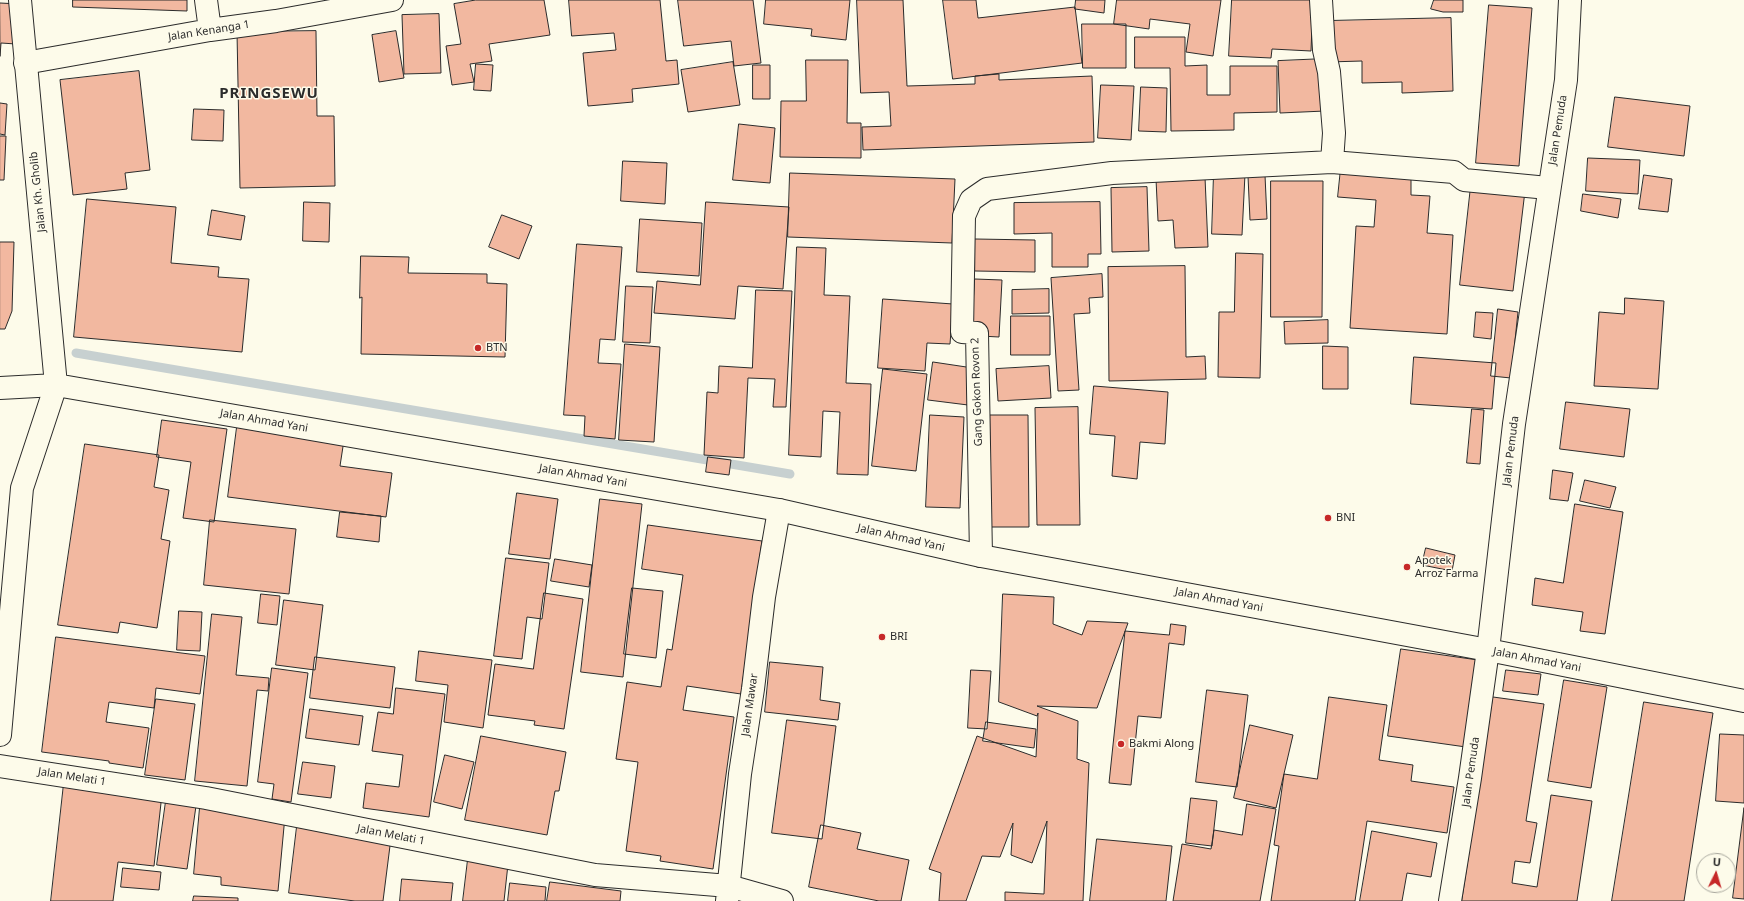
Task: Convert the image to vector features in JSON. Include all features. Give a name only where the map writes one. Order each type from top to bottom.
[{"type":"main road","name":"Jalan Kh. Gholib","points":[[20,0],[56,385]]},
{"type":"main road","points":[[206,0],[210,30]]},
{"type":"main road","name":"Jalan Kenanga 1","points":[[25,64],[210,30],[276,21],[392,0]]},
{"type":"main road","points":[[1321,0],[1324,50],[1329,72],[1334,133],[1332,162],[1454,172],[1464,180],[1548,188]]},
{"type":"main road","name":"Jalan Pemuda","points":[[1450,901],[1470,778],[1488,650],[1514,424],[1548,188],[1566,80],[1570,0]]},
{"type":"main road","name":"Gang Gokon Rovon 2","points":[[981,556],[977,333],[962,332],[964,216],[971,200],[987,189],[1112,173],[1332,162]]},
{"type":"main road","points":[[0,735],[22,488],[56,385]]},
{"type":"main road","name":"Jalan Ahmad Yani","points":[[0,388],[56,385],[779,510],[981,556],[1488,650],[1744,701]]},
{"type":"main road","name":"Jalan Mawar","points":[[728,894],[740,774],[753,689],[764,597],[779,510]]},
{"type":"main road","name":"Jalan Melati 1","points":[[0,766],[206,798],[595,875],[782,901]]},
{"type":"building","points":[[73,0],[187,0],[187,11],[73,7]]},
{"type":"building","points":[[476,0],[544,0],[550,35],[489,44],[492,61],[470,64],[474,82],[452,85],[446,46],[461,44],[454,4]]},
{"type":"building","points":[[569,0],[660,0],[666,61],[677,60],[679,84],[632,89],[633,102],[588,106],[583,53],[616,50],[614,33],[572,36]]},
{"type":"building","points":[[678,0],[753,0],[761,63],[734,66],[731,41],[684,46]]},
{"type":"building","points":[[766,0],[850,0],[846,40],[811,36],[812,29],[764,24]]},
{"type":"building","points":[[857,0],[903,0],[907,86],[975,84],[975,76],[999,74],[999,80],[1092,76],[1094,142],[863,150],[862,127],[891,126],[889,92],[861,93]]},
{"type":"building","points":[[943,0],[976,0],[978,18],[1075,7],[1082,63],[953,79]]},
{"type":"building","points":[[1076,0],[1105,0],[1104,13],[1075,9]]},
{"type":"building","points":[[1117,0],[1221,0],[1213,56],[1186,52],[1190,24],[1150,19],[1149,29],[1114,24]]},
{"type":"building","points":[[1232,0],[1313,0],[1311,51],[1272,49],[1271,58],[1229,56]]},
{"type":"building","points":[[1434,0],[1463,0],[1463,12],[1443,12],[1431,9]]},
{"type":"building","points":[[0,3],[19,4],[16,44],[1,43],[0,56]]},
{"type":"building","points":[[1489,5],[1532,8],[1519,166],[1476,163]]},
{"type":"building","points":[[439,14],[441,73],[404,74],[402,15]]},
{"type":"building","points":[[1451,18],[1453,91],[1402,93],[1402,82],[1362,83],[1362,61],[1328,62],[1327,21]]},
{"type":"building","points":[[1082,24],[1126,24],[1126,68],[1083,68]]},
{"type":"building","points":[[316,31],[317,116],[334,116],[335,186],[240,188],[237,32]]},
{"type":"building","points":[[396,31],[404,78],[379,82],[372,35]]},
{"type":"building","points":[[1135,37],[1185,37],[1185,66],[1207,65],[1207,95],[1230,95],[1230,66],[1277,66],[1277,112],[1234,113],[1234,130],[1171,131],[1170,68],[1135,68]]},
{"type":"building","points":[[1324,59],[1325,111],[1280,113],[1278,61]]},
{"type":"building","points":[[806,60],[848,60],[847,123],[861,123],[861,158],[780,157],[781,101],[806,101]]},
{"type":"building","points":[[733,62],[740,105],[688,112],[681,70]]},
{"type":"building","points":[[476,64],[493,65],[491,91],[474,90]]},
{"type":"building","points":[[753,65],[770,65],[770,99],[753,99]]},
{"type":"building","points":[[139,71],[150,170],[125,173],[127,189],[73,195],[60,80]]},
{"type":"building","points":[[1101,85],[1134,86],[1131,140],[1098,138]]},
{"type":"building","points":[[1141,87],[1167,88],[1166,132],[1139,131]]},
{"type":"building","points":[[1615,97],[1690,106],[1684,156],[1608,147]]},
{"type":"building","points":[[0,103],[7,104],[5,135],[0,134]]},
{"type":"building","points":[[194,109],[224,110],[223,141],[192,140]]},
{"type":"building","points":[[739,124],[775,128],[770,183],[733,180]]},
{"type":"building","points":[[0,136],[6,136],[4,180],[0,180]]},
{"type":"building","points":[[1588,158],[1640,160],[1638,194],[1586,191]]},
{"type":"building","points":[[623,161],[667,163],[665,204],[621,201]]},
{"type":"building","points":[[1341,168],[1411,173],[1411,195],[1430,196],[1427,233],[1453,235],[1447,334],[1350,328],[1356,226],[1374,227],[1376,200],[1338,197]]},
{"type":"building","points":[[1214,172],[1245,174],[1242,235],[1212,234]]},
{"type":"building","points":[[790,173],[955,179],[952,243],[788,237]]},
{"type":"building","points":[[1265,175],[1267,219],[1250,220],[1248,176]]},
{"type":"building","points":[[1644,175],[1672,179],[1668,212],[1639,209]]},
{"type":"building","points":[[1205,177],[1208,247],[1175,248],[1173,220],[1158,221],[1156,179]]},
{"type":"building","points":[[1271,181],[1323,181],[1322,317],[1271,317]]},
{"type":"building","points":[[1471,186],[1525,191],[1513,291],[1460,285]]},
{"type":"building","points":[[1147,187],[1149,251],[1112,252],[1111,188]]},
{"type":"building","points":[[1583,194],[1621,199],[1618,218],[1581,211]]},
{"type":"building","points":[[87,199],[176,207],[171,263],[219,267],[218,277],[249,279],[242,352],[74,337]]},
{"type":"building","points":[[304,202],[330,203],[329,242],[303,241]]},
{"type":"building","points":[[706,202],[789,207],[783,289],[738,286],[735,319],[654,313],[657,281],[700,285]]},
{"type":"building","points":[[1100,202],[1101,254],[1088,254],[1088,267],[1052,267],[1052,233],[1014,234],[1014,203]]},
{"type":"building","points":[[212,210],[245,216],[241,240],[208,235]]},
{"type":"building","points":[[502,215],[532,226],[519,259],[489,247]]},
{"type":"building","points":[[640,219],[702,223],[699,276],[637,272]]},
{"type":"building","points":[[975,239],[1035,240],[1035,272],[975,271]]},
{"type":"building","points":[[0,242],[14,242],[12,311],[5,329],[0,329]]},
{"type":"building","points":[[577,244],[622,247],[615,340],[600,339],[598,363],[621,364],[615,439],[584,436],[585,416],[564,415]]},
{"type":"building","points":[[797,247],[826,248],[824,295],[850,296],[846,383],[871,384],[868,475],[837,474],[840,412],[823,411],[821,457],[789,455]]},
{"type":"building","points":[[1236,253],[1263,254],[1260,378],[1218,377],[1219,312],[1234,312]]},
{"type":"building","points":[[361,256],[409,257],[408,273],[487,274],[487,283],[507,284],[505,357],[361,354]]},
{"type":"building","points":[[1185,266],[1186,357],[1205,356],[1206,379],[1109,381],[1108,267]]},
{"type":"building","points":[[1102,274],[1103,297],[1089,298],[1090,313],[1074,314],[1079,390],[1058,391],[1051,278]]},
{"type":"building","points":[[975,279],[1002,280],[999,337],[980,336],[972,324]]},
{"type":"building","points":[[626,286],[653,287],[650,343],[623,342]]},
{"type":"building","points":[[1049,289],[1049,313],[1012,314],[1012,290]]},
{"type":"building","points":[[756,290],[792,291],[786,407],[773,407],[775,379],[748,378],[744,458],[704,455],[707,392],[718,393],[719,366],[752,368]]},
{"type":"building","points":[[1625,298],[1664,301],[1658,389],[1594,386],[1599,312],[1624,314]]},
{"type":"building","points":[[883,299],[953,304],[950,344],[927,343],[925,371],[878,368]]},
{"type":"building","points":[[1498,309],[1518,312],[1511,378],[1491,376]]},
{"type":"building","points":[[1476,312],[1493,313],[1491,339],[1474,337]]},
{"type":"building","points":[[1011,316],[1050,316],[1050,355],[1011,355]]},
{"type":"building","points":[[1328,320],[1328,343],[1285,344],[1284,322]]},
{"type":"building","points":[[625,344],[660,347],[654,442],[619,440]]},
{"type":"building","points":[[1323,346],[1348,347],[1348,389],[1323,389]]},
{"type":"building","points":[[1414,357],[1496,363],[1492,409],[1411,404]]},
{"type":"building","points":[[933,362],[973,368],[968,405],[928,400]]},
{"type":"building","points":[[1049,366],[1051,398],[998,401],[996,369]]},
{"type":"building","points":[[883,369],[927,374],[916,471],[872,466]]},
{"type":"building","points":[[1094,386],[1168,392],[1165,444],[1140,442],[1137,479],[1112,476],[1115,436],[1090,434]]},
{"type":"building","points":[[1566,402],[1630,409],[1624,457],[1560,449]]},
{"type":"building","points":[[1078,407],[1080,525],[1037,525],[1035,408]]},
{"type":"building","points":[[1472,409],[1484,410],[1480,464],[1467,463]]},
{"type":"building","points":[[930,415],[964,417],[960,508],[926,507]]},
{"type":"building","points":[[990,415],[1028,415],[1029,527],[991,527]]},
{"type":"building","points":[[162,420],[227,429],[214,522],[183,518],[191,462],[157,457]]},
{"type":"building","points":[[237,427],[344,440],[340,466],[392,473],[386,517],[228,497]]},
{"type":"building","points":[[85,444],[159,455],[154,487],[169,490],[161,539],[170,541],[157,628],[120,622],[118,633],[58,625]]},
{"type":"building","points":[[708,457],[731,460],[729,475],[706,472]]},
{"type":"building","points":[[1553,470],[1573,473],[1568,501],[1550,499]]},
{"type":"building","points":[[1585,480],[1616,487],[1610,508],[1580,501]]},
{"type":"building","points":[[517,493],[558,499],[550,559],[509,554]]},
{"type":"building","points":[[600,499],[642,504],[623,677],[581,672]]},
{"type":"building","points":[[1575,504],[1623,512],[1605,634],[1580,631],[1583,612],[1532,605],[1535,578],[1563,583]]},
{"type":"building","points":[[340,512],[381,516],[379,542],[337,537]]},
{"type":"building","points":[[210,520],[296,529],[289,594],[204,585]]},
{"type":"building","points":[[648,525],[762,541],[741,694],[687,686],[683,710],[734,717],[713,869],[660,861],[661,856],[626,851],[638,762],[616,759],[627,682],[661,687],[667,649],[672,650],[683,575],[642,569]]},
{"type":"building","points":[[1426,548],[1455,555],[1452,571],[1422,565]]},
{"type":"building","points":[[506,558],[549,563],[542,619],[527,617],[522,659],[494,656]]},
{"type":"building","points":[[555,559],[592,565],[589,587],[551,581]]},
{"type":"building","points":[[632,588],[663,591],[656,658],[624,654]]},
{"type":"building","points":[[544,593],[583,599],[564,729],[534,725],[535,721],[488,715],[495,664],[533,669]]},
{"type":"building","points":[[261,594],[280,596],[277,625],[258,623]]},
{"type":"building","points":[[1003,594],[1054,597],[1053,624],[1082,635],[1087,621],[1128,623],[1097,708],[1037,706],[1078,721],[1077,759],[1089,763],[1083,901],[1005,901],[1005,892],[1044,894],[1047,821],[1032,863],[1011,855],[1013,823],[1000,857],[982,856],[966,901],[939,901],[941,873],[929,869],[977,736],[1036,757],[1038,713],[1037,716],[999,702]]},
{"type":"building","points":[[284,600],[323,605],[315,670],[276,665]]},
{"type":"building","points":[[179,611],[202,612],[200,651],[177,650]]},
{"type":"building","points":[[212,614],[242,617],[236,675],[269,678],[268,691],[257,690],[247,786],[195,781]]},
{"type":"building","points":[[1171,624],[1186,626],[1184,645],[1169,643],[1161,718],[1138,716],[1131,785],[1109,783],[1125,631],[1169,635]]},
{"type":"building","points":[[56,637],[205,656],[200,694],[156,688],[154,708],[109,702],[106,722],[149,728],[143,768],[109,763],[109,761],[42,752]]},
{"type":"building","points":[[1401,649],[1478,660],[1466,747],[1388,736]]},
{"type":"building","points":[[419,651],[492,660],[483,728],[444,722],[448,685],[416,681]]},
{"type":"building","points":[[315,657],[395,667],[390,708],[310,698]]},
{"type":"building","points":[[770,662],[823,667],[820,700],[840,703],[838,720],[765,712]]},
{"type":"building","points":[[272,668],[308,673],[291,802],[272,799],[274,784],[258,782]]},
{"type":"building","points":[[971,670],[991,671],[987,729],[968,728]]},
{"type":"building","points":[[1506,670],[1541,674],[1538,695],[1503,691]]},
{"type":"building","points":[[1564,680],[1607,687],[1591,788],[1548,781]]},
{"type":"building","points":[[396,688],[445,694],[429,817],[363,808],[366,783],[399,787],[403,755],[372,751],[378,712],[393,714]]},
{"type":"building","points":[[1207,690],[1248,695],[1237,787],[1196,782]]},
{"type":"building","points":[[1329,697],[1387,705],[1379,760],[1413,765],[1411,781],[1454,787],[1447,833],[1367,821],[1355,901],[1271,901],[1279,846],[1274,845],[1284,774],[1317,779]]},
{"type":"building","points":[[1493,697],[1544,704],[1526,821],[1537,823],[1530,863],[1515,861],[1512,883],[1537,887],[1551,795],[1592,801],[1577,901],[1462,901]]},
{"type":"building","points":[[156,699],[195,704],[185,780],[145,775]]},
{"type":"building","points":[[1644,702],[1713,713],[1684,901],[1612,901]]},
{"type":"building","points":[[310,709],[363,716],[359,745],[306,738]]},
{"type":"building","points":[[787,720],[836,726],[822,839],[772,833]]},
{"type":"building","points":[[986,722],[1036,729],[1034,748],[983,741]]},
{"type":"building","points":[[1250,725],[1293,735],[1276,808],[1234,798]]},
{"type":"building","points":[[1720,734],[1744,735],[1744,803],[1716,801]]},
{"type":"building","points":[[481,736],[566,752],[559,791],[555,791],[547,835],[465,820]]},
{"type":"building","points":[[445,755],[474,762],[462,809],[434,802]]},
{"type":"building","points":[[303,762],[335,766],[331,798],[298,794]]},
{"type":"building","points":[[64,783],[162,794],[154,866],[118,862],[113,901],[51,901]]},
{"type":"building","points":[[1191,798],[1217,801],[1212,846],[1186,843]]},
{"type":"building","points":[[166,801],[196,806],[187,869],[157,865]]},
{"type":"building","points":[[1247,804],[1276,809],[1260,901],[1173,901],[1182,844],[1211,849],[1214,830],[1242,835]]},
{"type":"building","points":[[200,807],[285,816],[278,891],[221,885],[221,877],[194,874]]},
{"type":"building","points":[[1744,808],[1744,899],[1733,898],[1734,893],[1736,893],[1736,873]]},
{"type":"building","points":[[298,818],[392,830],[383,901],[355,901],[289,893]]},
{"type":"building","points":[[821,825],[861,833],[857,849],[909,860],[901,901],[879,901],[809,887]]},
{"type":"building","points":[[1372,831],[1437,843],[1431,877],[1407,873],[1402,901],[1360,901]]},
{"type":"building","points":[[1097,839],[1172,846],[1166,901],[1090,901]]},
{"type":"building","points":[[469,851],[509,855],[504,901],[463,901]]},
{"type":"building","points":[[123,868],[161,872],[159,890],[121,887]]},
{"type":"building","points":[[402,879],[453,883],[451,901],[400,901]]},
{"type":"building","points":[[550,882],[621,891],[620,901],[547,901]]},
{"type":"building","points":[[510,883],[546,887],[545,901],[508,901]]},
{"type":"building","points":[[194,896],[238,898],[238,901],[193,901]]},
{"type":"waterway","points":[[76,353],[790,474]]},
{"type":"place","name":"BTN","points":[[478,348]]},
{"type":"place","name":"BNI","points":[[1328,518]]},
{"type":"place","name":"Apotek Arroz Farma","points":[[1407,567]]},
{"type":"place","name":"BRI","points":[[882,637]]},
{"type":"place","name":"Bakmi Along","points":[[1121,744]]},
{"type":"district","name":"PRINGSEWU","points":[[269,94]]}]
